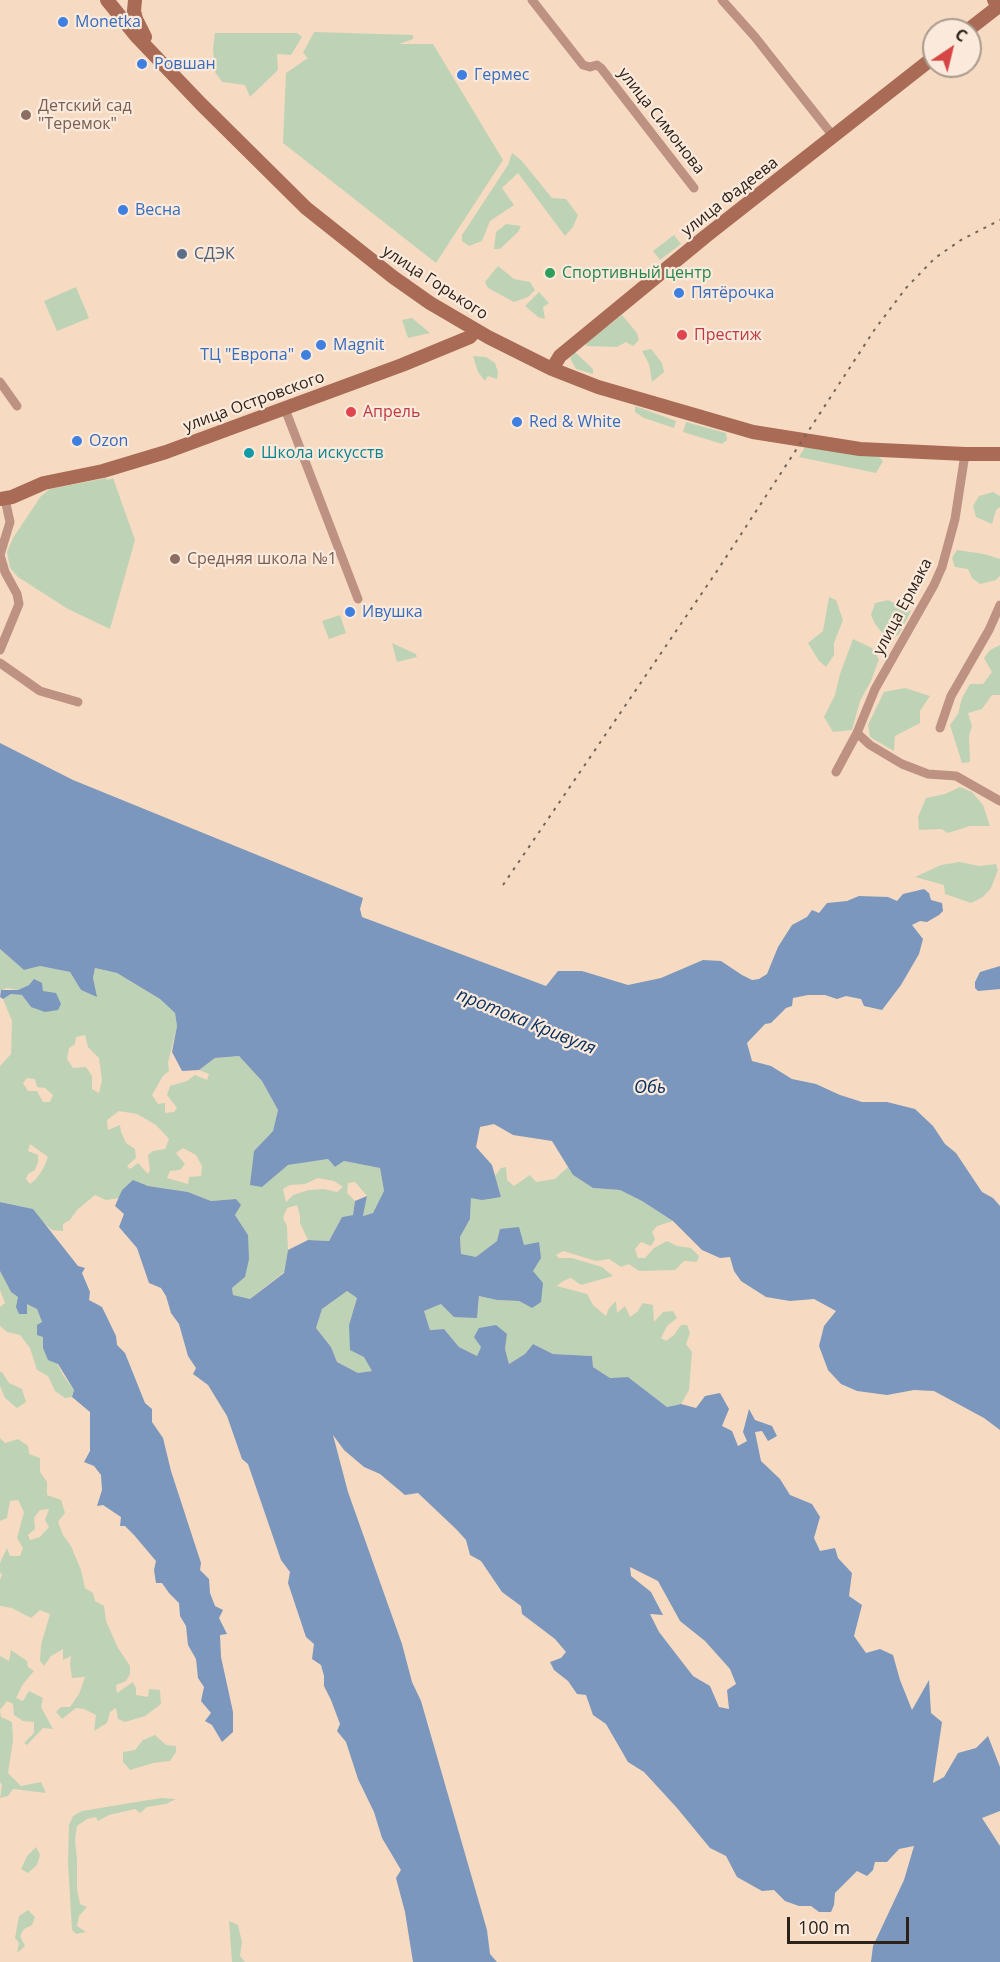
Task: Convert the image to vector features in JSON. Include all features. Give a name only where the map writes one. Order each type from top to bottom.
[{"type":"street","points":[[108,0],[114,5],[122,6],[135,0]]},
{"type":"street","name":"улица Горького","points":[[108,0],[137,37],[306,208],[393,277],[476,330],[552,369],[598,387],[753,432],[840,447],[1000,454]]},
{"type":"street","name":"улица Горького","points":[[135,0],[136,19],[161,61]]},
{"type":"street","name":"улица Симонова","points":[[532,0],[583,65],[590,67],[597,65],[601,68],[694,188]]},
{"type":"street","points":[[723,0],[833,136]]},
{"type":"street","points":[[981,18],[998,3]]},
{"type":"street","name":"улица Фадеева","points":[[552,369],[560,356],[706,236],[922,66]]},
{"type":"street","name":"улица Островского","points":[[3,499],[35,486],[148,458],[285,409],[454,344],[470,337],[476,330]]},
{"type":"street","points":[[0,382],[16,406]]},
{"type":"street","points":[[285,409],[358,599]]},
{"type":"street","name":"улица Ермака","points":[[836,772],[857,733],[875,689],[942,567],[956,519],[965,454]]},
{"type":"street","points":[[0,650],[19,604],[0,555],[10,522],[3,499]]},
{"type":"street","points":[[940,728],[951,696],[989,630],[1000,605]]},
{"type":"street","points":[[0,663],[40,691],[78,702]]},
{"type":"street","points":[[857,733],[870,745],[902,764],[928,774],[956,776],[1000,801]]},
{"type":"green space","points":[[314,32],[413,35],[413,39],[399,44],[433,44],[503,160],[436,263],[283,143],[286,73],[308,58],[303,53]]},
{"type":"green space","points":[[215,33],[297,33],[302,37],[291,55],[277,54],[278,70],[250,97],[245,85],[222,82],[215,72],[213,50]]},
{"type":"green space","points":[[512,153],[521,160],[552,198],[566,199],[578,215],[573,227],[565,236],[518,173],[502,188],[514,205],[490,221],[482,241],[469,246],[462,241],[462,235],[508,165]]},
{"type":"green space","points":[[506,224],[521,226],[518,232],[500,249],[494,249],[496,232]]},
{"type":"green space","points":[[674,235],[681,244],[660,260],[653,251]]},
{"type":"green space","points":[[498,266],[514,279],[530,282],[535,290],[528,297],[514,302],[488,288],[485,282]]},
{"type":"green space","points":[[76,287],[89,318],[57,331],[44,301]]},
{"type":"green space","points":[[539,292],[549,303],[543,307],[545,319],[538,317],[525,306]]},
{"type":"green space","points":[[622,315],[637,333],[639,340],[633,346],[626,342],[617,347],[586,346],[587,342]]},
{"type":"green space","points":[[412,318],[430,333],[408,338],[402,320]]},
{"type":"green space","points":[[651,349],[662,363],[664,372],[652,382],[649,364],[642,351]]},
{"type":"green space","points":[[575,352],[593,369],[593,374],[576,369],[570,358]]},
{"type":"green space","points":[[473,356],[486,357],[495,363],[498,372],[497,379],[488,376],[485,381],[478,372]]},
{"type":"green space","points":[[635,406],[676,421],[674,428],[644,418],[635,412]]},
{"type":"green space","points":[[686,422],[726,433],[727,440],[722,444],[683,432]]},
{"type":"green space","points":[[805,447],[879,457],[883,461],[876,473],[799,457]]},
{"type":"green space","points":[[106,478],[107,480],[113,478],[135,540],[110,629],[68,609],[18,577],[10,568],[7,552],[13,538],[41,496],[50,489]]},
{"type":"green space","points":[[993,492],[1000,496],[1000,507],[996,510],[992,524],[976,517],[973,506],[979,496]]},
{"type":"green space","points":[[957,550],[1000,559],[1000,576],[996,580],[980,584],[972,578],[968,569],[955,567],[952,558]]},
{"type":"green space","points":[[829,597],[836,600],[843,620],[834,643],[834,655],[826,667],[819,661],[808,643],[823,631]]},
{"type":"green space","points":[[888,600],[911,611],[899,634],[892,639],[884,635],[871,615],[875,603]]},
{"type":"green space","points":[[340,615],[346,633],[329,639],[322,621]]},
{"type":"green space","points":[[853,639],[872,648],[879,659],[860,701],[852,730],[833,732],[824,717],[835,695]]},
{"type":"green space","points":[[392,643],[416,654],[417,657],[397,662]]},
{"type":"green space","points":[[1000,645],[1000,695],[992,695],[982,709],[968,713],[972,726],[969,736],[970,762],[962,763],[950,725],[958,714],[962,698],[970,684],[983,684],[992,672],[984,658],[990,650]]},
{"type":"green space","points":[[905,688],[930,696],[920,711],[920,723],[895,736],[894,751],[870,737],[868,725],[884,692]]},
{"type":"green space","points":[[960,787],[972,792],[983,805],[990,826],[970,826],[948,833],[941,829],[919,830],[918,817],[926,798],[945,794]]},
{"type":"green space","points":[[960,862],[979,866],[996,864],[998,870],[991,888],[983,897],[971,903],[945,894],[944,885],[915,877],[941,865]]},
{"type":"green space","points":[[0,949],[24,970],[40,966],[70,972],[81,990],[96,996],[93,978],[95,968],[117,973],[160,999],[175,1013],[177,1026],[168,1063],[169,1071],[163,1076],[152,1095],[158,1104],[165,1103],[165,1113],[174,1112],[177,1108],[167,1095],[170,1086],[187,1081],[195,1075],[207,1080],[209,1074],[199,1070],[215,1058],[239,1056],[262,1081],[278,1110],[273,1131],[254,1151],[262,1187],[288,1165],[328,1159],[335,1167],[344,1161],[380,1168],[384,1192],[373,1213],[363,1216],[367,1196],[355,1182],[348,1183],[347,1193],[355,1201],[353,1215],[342,1217],[329,1241],[308,1240],[300,1223],[297,1205],[287,1208],[283,1218],[287,1226],[288,1250],[284,1272],[250,1299],[233,1295],[232,1288],[245,1277],[248,1235],[235,1215],[236,1199],[211,1201],[188,1192],[148,1186],[133,1181],[122,1190],[119,1198],[106,1200],[95,1195],[63,1224],[63,1231],[52,1230],[40,1220],[33,1209],[0,1202],[0,1066],[11,1054],[12,1021],[3,999],[11,994],[22,995],[31,1007],[43,991],[29,985],[18,990],[7,988],[0,991]],"holes":[[[85,1035],[88,1047],[99,1058],[102,1080],[99,1093],[92,1089],[92,1076],[86,1067],[73,1068],[67,1059],[69,1048],[75,1044],[76,1037]],[[27,1078],[35,1079],[37,1087],[45,1088],[53,1095],[50,1102],[43,1102],[37,1091],[28,1091],[23,1083]],[[119,1111],[137,1114],[156,1125],[169,1139],[165,1149],[153,1151],[148,1155],[150,1170],[148,1174],[138,1163],[130,1169],[127,1166],[136,1158],[135,1149],[126,1143],[120,1125],[108,1130],[107,1120]],[[30,1144],[48,1157],[43,1169],[30,1184],[26,1179],[28,1174],[35,1170],[38,1155],[28,1151]],[[183,1148],[196,1155],[202,1166],[201,1176],[189,1177],[188,1184],[167,1178],[170,1171],[180,1170],[185,1164],[176,1153]],[[318,1178],[334,1181],[343,1187],[337,1192],[324,1189],[309,1190],[293,1195],[286,1202],[283,1189],[290,1185],[305,1184]]]},
{"type":"green space","points":[[506,1167],[507,1180],[514,1186],[530,1175],[536,1182],[555,1179],[568,1167],[573,1175],[593,1188],[620,1190],[673,1221],[657,1226],[652,1232],[655,1239],[651,1246],[641,1242],[635,1249],[638,1258],[645,1258],[654,1248],[667,1241],[677,1246],[691,1248],[699,1256],[697,1262],[684,1261],[675,1270],[639,1271],[629,1264],[621,1267],[609,1259],[596,1261],[563,1251],[556,1255],[559,1258],[572,1258],[602,1267],[613,1276],[581,1285],[571,1278],[557,1286],[587,1294],[593,1305],[606,1316],[609,1308],[616,1301],[617,1313],[625,1306],[630,1317],[643,1303],[653,1305],[654,1322],[663,1312],[673,1311],[677,1318],[667,1326],[661,1338],[666,1341],[681,1325],[687,1325],[690,1333],[686,1344],[692,1352],[689,1390],[681,1404],[667,1407],[628,1377],[610,1378],[593,1367],[592,1356],[553,1354],[533,1344],[525,1354],[509,1364],[505,1349],[507,1334],[481,1347],[477,1356],[459,1347],[444,1329],[430,1330],[424,1311],[441,1304],[478,1311],[479,1296],[519,1301],[532,1308],[533,1271],[539,1242],[524,1245],[497,1241],[476,1258],[461,1255],[460,1237],[470,1219],[471,1198],[501,1197],[495,1176],[501,1168]]},
{"type":"green space","points":[[0,1271],[11,1292],[37,1309],[42,1322],[43,1337],[63,1375],[74,1390],[72,1397],[65,1398],[55,1391],[48,1376],[37,1370],[30,1348],[20,1335],[7,1332],[0,1326],[0,1307],[5,1303],[0,1290]]},
{"type":"green space","points":[[347,1291],[357,1298],[349,1325],[373,1371],[358,1373],[337,1362],[331,1347],[316,1328],[322,1309]]},
{"type":"green space","points":[[0,1372],[9,1383],[22,1389],[26,1402],[17,1408],[5,1398],[0,1386]]},
{"type":"green space","points":[[0,1438],[5,1443],[18,1439],[28,1446],[29,1454],[40,1458],[40,1472],[47,1482],[47,1495],[61,1500],[65,1513],[58,1522],[81,1570],[85,1588],[93,1593],[95,1601],[104,1606],[106,1621],[118,1648],[130,1666],[130,1674],[126,1681],[116,1685],[117,1693],[133,1682],[136,1695],[148,1697],[149,1689],[160,1690],[161,1704],[145,1716],[125,1722],[118,1719],[116,1708],[110,1712],[107,1723],[94,1731],[96,1715],[84,1709],[76,1708],[62,1719],[56,1712],[61,1707],[70,1707],[79,1694],[85,1677],[72,1678],[71,1656],[63,1660],[63,1649],[51,1656],[44,1666],[40,1661],[41,1645],[50,1614],[40,1610],[31,1618],[12,1608],[0,1606],[2,1575],[0,1563],[7,1548],[10,1556],[20,1556],[23,1548],[17,1538],[24,1512],[18,1500],[10,1501],[7,1518],[0,1521]],"holes":[[[49,1509],[45,1520],[49,1527],[40,1537],[30,1540],[28,1535],[35,1529],[34,1518],[40,1510]]]},
{"type":"green space","points":[[11,1650],[27,1661],[28,1667],[34,1671],[23,1684],[16,1698],[23,1701],[29,1691],[43,1698],[41,1707],[53,1729],[43,1728],[27,1745],[24,1743],[34,1733],[34,1722],[23,1721],[14,1715],[13,1704],[7,1701],[0,1710],[0,1656],[9,1661]]},
{"type":"green space","points":[[0,1710],[1,1717],[12,1722],[13,1740],[8,1773],[21,1786],[41,1782],[46,1793],[13,1789],[8,1796],[0,1798],[2,1785],[0,1782]]},
{"type":"green space","points":[[155,1735],[166,1745],[176,1746],[176,1752],[170,1761],[130,1770],[123,1762],[123,1752],[135,1750],[143,1740]]},
{"type":"green space","points":[[161,1798],[176,1799],[166,1804],[147,1807],[140,1813],[135,1809],[109,1815],[98,1821],[96,1817],[87,1819],[77,1826],[75,1840],[77,1888],[80,1904],[87,1907],[79,1916],[77,1926],[86,1932],[76,1934],[72,1930],[68,1863],[69,1825],[73,1816],[82,1811]]},
{"type":"green space","points":[[36,1847],[40,1855],[37,1865],[28,1873],[21,1869],[27,1856]]},
{"type":"green space","points":[[28,1910],[35,1917],[32,1925],[24,1929],[20,1936],[25,1946],[17,1953],[19,1943],[15,1938],[19,1916]]},
{"type":"green space","points":[[229,1921],[238,1925],[242,1942],[240,1956],[245,1962],[232,1962]]},
{"type":"water","points":[[0,743],[73,780],[363,898],[360,909],[362,917],[546,986],[558,971],[582,971],[628,985],[661,978],[703,960],[721,961],[752,980],[759,979],[767,974],[778,947],[792,925],[807,917],[812,910],[819,913],[827,903],[847,901],[859,896],[888,897],[897,901],[903,894],[924,889],[929,893],[931,900],[942,903],[943,911],[939,915],[927,922],[920,921],[912,925],[923,939],[919,954],[901,985],[882,1010],[864,1006],[861,999],[846,996],[837,999],[825,995],[793,998],[792,1006],[786,1008],[771,1023],[765,1024],[747,1043],[752,1061],[771,1066],[792,1079],[816,1084],[862,1102],[887,1102],[915,1109],[933,1126],[945,1144],[956,1153],[982,1192],[993,1198],[1000,1206],[1000,1430],[984,1418],[934,1391],[914,1390],[887,1395],[857,1391],[841,1384],[828,1370],[819,1346],[824,1326],[836,1311],[814,1299],[790,1301],[766,1297],[741,1281],[734,1271],[730,1257],[720,1258],[702,1250],[673,1221],[642,1201],[620,1190],[593,1188],[573,1175],[552,1141],[513,1135],[494,1124],[480,1127],[476,1147],[492,1165],[501,1197],[482,1200],[471,1198],[470,1219],[460,1237],[461,1254],[476,1257],[497,1241],[500,1229],[519,1227],[524,1245],[539,1242],[541,1258],[533,1271],[543,1283],[541,1302],[532,1308],[519,1301],[479,1296],[477,1318],[454,1317],[441,1304],[424,1311],[430,1330],[444,1329],[459,1347],[477,1356],[481,1347],[474,1337],[479,1328],[496,1325],[507,1334],[505,1349],[509,1364],[525,1354],[533,1344],[553,1354],[592,1356],[593,1367],[610,1378],[628,1377],[667,1407],[681,1404],[696,1408],[705,1396],[720,1393],[729,1409],[722,1426],[732,1431],[738,1446],[747,1441],[743,1432],[749,1409],[755,1420],[772,1426],[777,1436],[768,1441],[762,1431],[755,1432],[761,1461],[780,1479],[790,1495],[812,1504],[820,1517],[814,1538],[820,1551],[835,1548],[838,1558],[852,1573],[849,1596],[862,1605],[854,1636],[866,1653],[880,1649],[893,1655],[912,1710],[929,1680],[931,1713],[942,1722],[933,1783],[944,1777],[958,1753],[976,1748],[988,1736],[1000,1767],[1000,1811],[982,1818],[1000,1846],[1000,1962],[871,1962],[873,1946],[904,1880],[914,1846],[899,1849],[887,1862],[875,1862],[873,1870],[867,1876],[857,1871],[835,1893],[831,1912],[819,1912],[811,1906],[799,1906],[785,1901],[774,1890],[762,1891],[737,1877],[726,1856],[710,1848],[644,1772],[628,1762],[606,1724],[593,1715],[586,1695],[577,1694],[568,1681],[554,1670],[550,1662],[561,1658],[566,1652],[555,1639],[522,1614],[521,1606],[502,1592],[481,1561],[470,1555],[466,1540],[456,1529],[418,1493],[405,1495],[380,1474],[364,1467],[344,1450],[333,1435],[348,1492],[402,1644],[412,1682],[421,1701],[487,1930],[490,1954],[497,1962],[413,1962],[405,1912],[396,1878],[401,1870],[382,1838],[346,1742],[337,1731],[340,1724],[324,1686],[321,1665],[312,1659],[314,1644],[306,1637],[288,1583],[290,1572],[281,1560],[248,1464],[242,1459],[227,1416],[208,1385],[193,1374],[196,1368],[188,1356],[179,1324],[171,1313],[166,1296],[161,1288],[149,1283],[137,1248],[119,1227],[124,1214],[115,1206],[122,1190],[133,1180],[148,1186],[188,1192],[211,1201],[236,1199],[241,1205],[235,1215],[248,1235],[249,1259],[245,1277],[232,1288],[233,1295],[250,1299],[284,1273],[288,1250],[308,1240],[329,1241],[342,1217],[353,1215],[355,1201],[367,1196],[363,1216],[373,1213],[384,1191],[380,1168],[344,1161],[335,1167],[328,1159],[288,1165],[262,1187],[250,1185],[254,1151],[273,1131],[278,1110],[262,1081],[239,1056],[215,1058],[199,1070],[182,1071],[172,1052],[177,1026],[175,1013],[160,999],[117,973],[95,968],[93,978],[97,997],[81,990],[70,972],[40,966],[24,970],[0,949]],"holes":[[[347,1291],[357,1298],[349,1325],[350,1350],[364,1357],[372,1371],[358,1373],[337,1362],[331,1347],[316,1328],[322,1309]],[[630,1567],[658,1581],[680,1621],[705,1641],[730,1669],[736,1684],[727,1690],[729,1709],[719,1707],[710,1686],[693,1676],[659,1632],[650,1614],[663,1615],[651,1592],[631,1576]]]},
{"type":"water","points":[[1000,966],[1000,989],[978,991],[975,988],[980,972]]},
{"type":"water","points":[[34,979],[42,983],[43,991],[56,993],[61,1004],[58,1010],[45,1012],[31,1007],[22,995],[11,994],[3,999],[0,997],[1,990],[18,990],[29,985]]},
{"type":"water","points":[[0,1202],[33,1209],[78,1266],[85,1268],[82,1273],[90,1292],[89,1300],[102,1307],[116,1336],[117,1345],[125,1353],[145,1403],[152,1409],[152,1422],[163,1438],[171,1471],[201,1563],[200,1570],[209,1579],[210,1593],[215,1606],[223,1610],[219,1618],[227,1634],[220,1635],[221,1657],[233,1712],[233,1732],[222,1742],[212,1725],[205,1721],[211,1713],[201,1701],[204,1687],[198,1678],[196,1659],[188,1645],[186,1626],[180,1616],[179,1603],[162,1583],[156,1583],[154,1570],[156,1561],[125,1526],[120,1526],[121,1517],[103,1505],[97,1506],[102,1490],[101,1475],[94,1466],[84,1462],[90,1451],[90,1412],[72,1397],[74,1390],[58,1364],[48,1360],[43,1348],[43,1337],[37,1335],[37,1325],[42,1322],[37,1309],[27,1304],[27,1314],[19,1314],[16,1307],[18,1297],[11,1292],[0,1271]]},
{"type":"railway","points":[[503,885],[717,571],[875,329],[906,288],[935,258],[961,240],[1000,220]]},
{"type":"place","name":"Monetka","points":[[63,22]]},
{"type":"place","name":"Ровшан","points":[[142,64]]},
{"type":"place","name":"Гермес","points":[[462,75]]},
{"type":"place","name":"Детский сад \"Теремок\"","points":[[26,115]]},
{"type":"place","name":"Весна","points":[[123,210]]},
{"type":"place","name":"СДЭК","points":[[182,254]]},
{"type":"place","name":"Спортивный центр","points":[[550,273]]},
{"type":"place","name":"Пятёрочка","points":[[679,293]]},
{"type":"place","name":"Престиж","points":[[682,335]]},
{"type":"place","name":"Magnit","points":[[321,345]]},
{"type":"place","name":"ТЦ \"Европа\"","points":[[306,355]]},
{"type":"place","name":"Апрель","points":[[351,412]]},
{"type":"place","name":"Red & White","points":[[517,422]]},
{"type":"place","name":"Ozon","points":[[77,441]]},
{"type":"place","name":"Школа искусств","points":[[249,453]]},
{"type":"place","name":"Средняя школа №1","points":[[175,559]]},
{"type":"place","name":"Ивушка","points":[[350,612]]},
{"type":"water label","name":"протока Кривуля","points":[[526,1022]]},
{"type":"water label","name":"Обь","points":[[650,1088]]}]
